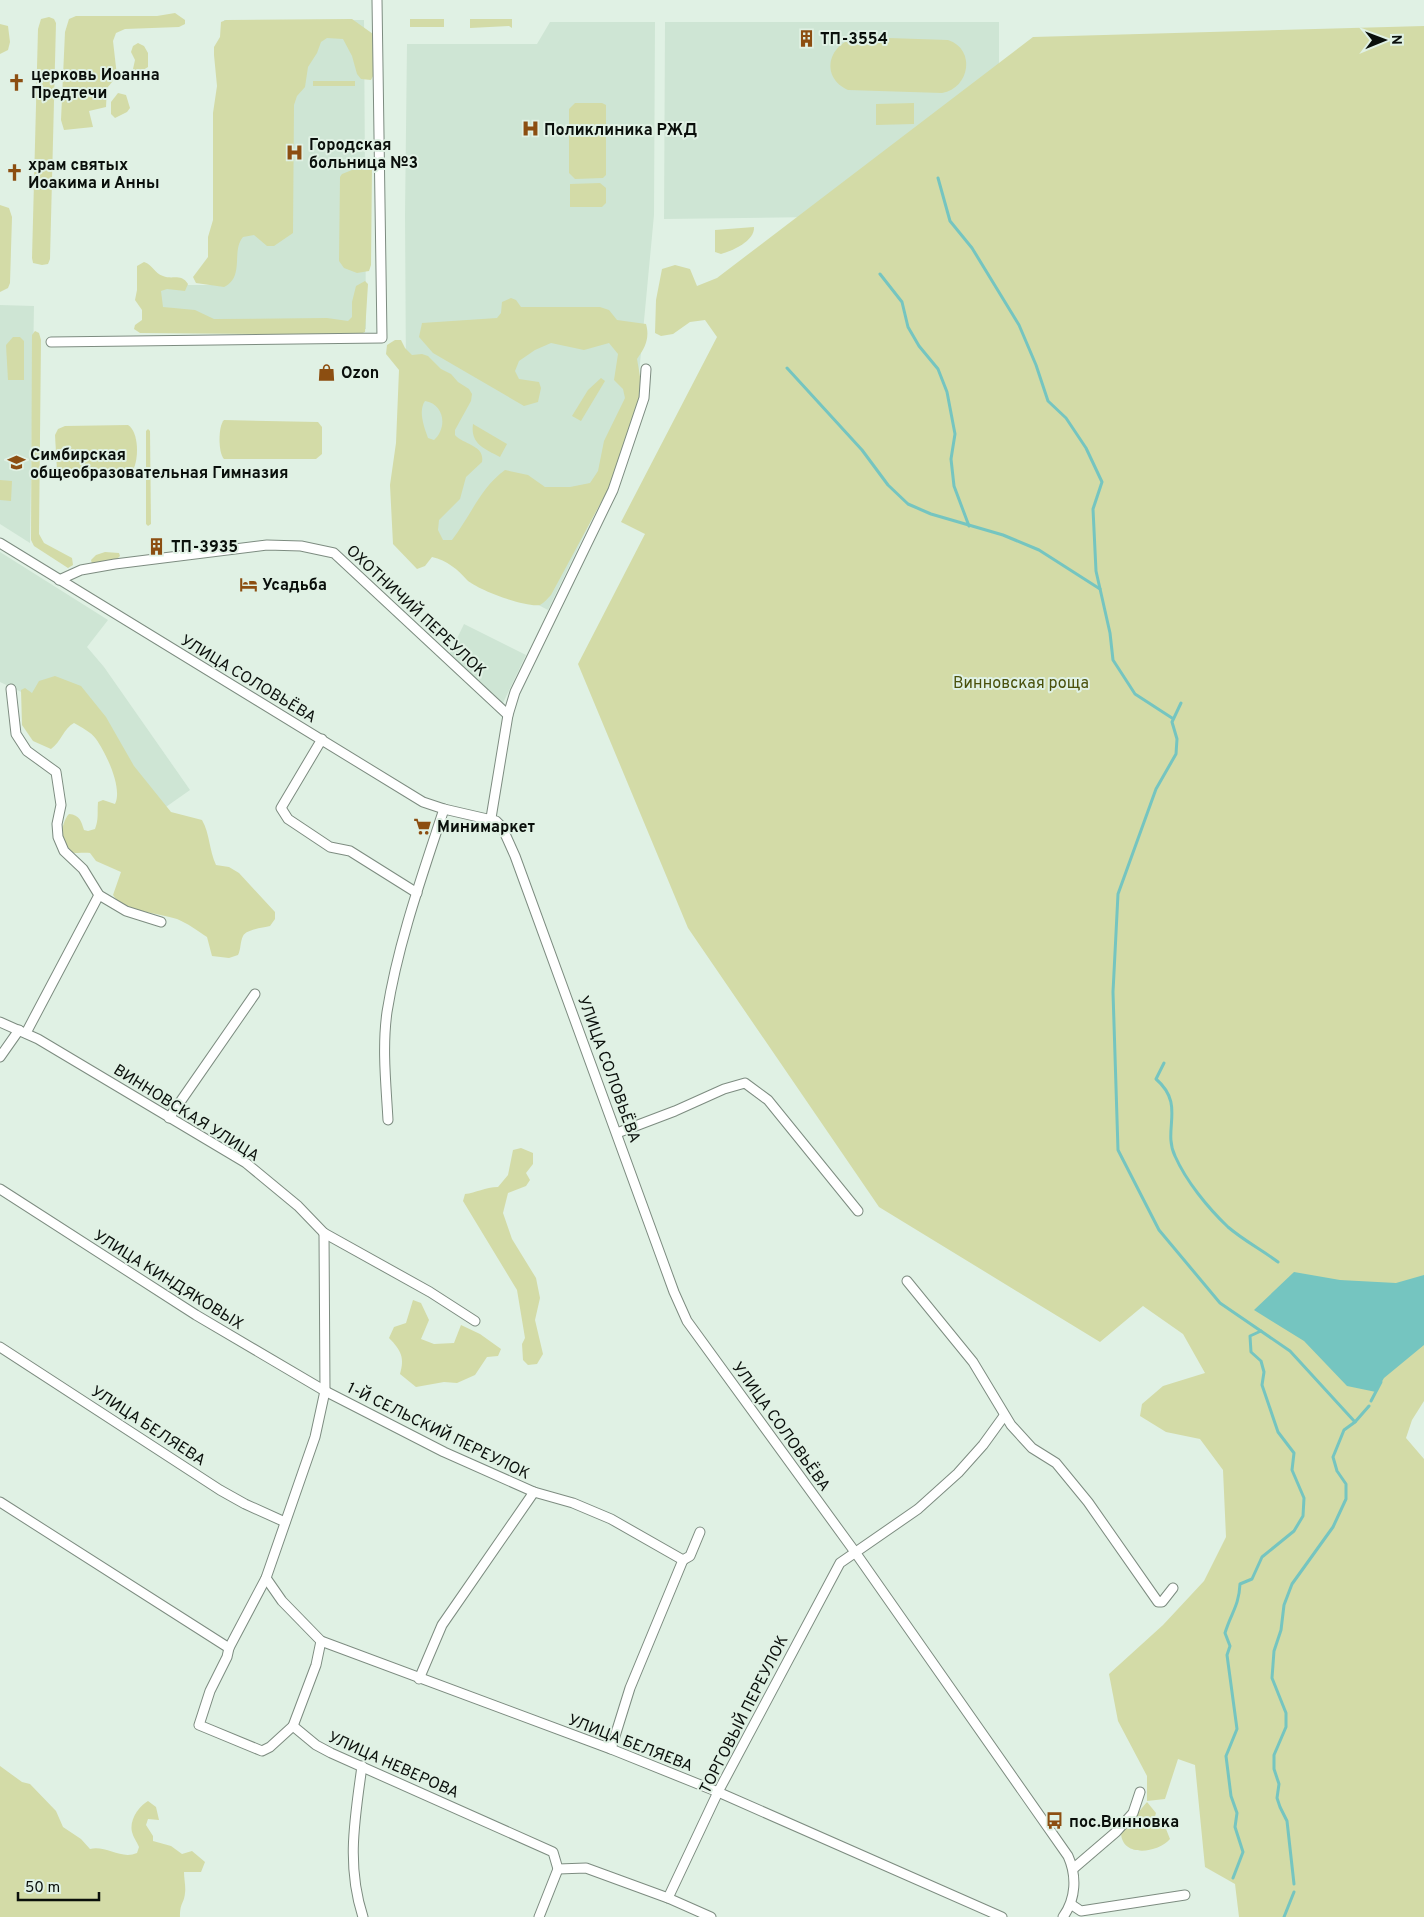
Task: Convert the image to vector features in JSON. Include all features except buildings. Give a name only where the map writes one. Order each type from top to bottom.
[{"type":"street","points":[[51,342],[382,338],[377,0]]},
{"type":"street","points":[[491,818],[508,715],[515,692],[613,490],[644,398],[646,369]]},
{"type":"street","name":"УЛИЦА СОЛОВЬЁВА","points":[[0,543],[423,802],[444,810],[491,818],[502,827],[515,856],[674,1292],[687,1321],[855,1552],[1068,1856],[1074,1868]]},
{"type":"street","name":"ОХОТНИЧИЙ ПЕРЕУЛОК","points":[[59,580],[80,570],[115,564],[267,545],[301,546],[334,553],[508,715]]},
{"type":"street","points":[[11,689],[16,734],[27,751],[56,772],[61,805],[57,824],[58,837],[64,851],[83,869],[99,895],[126,911],[160,922]]},
{"type":"street","points":[[322,739],[281,808],[288,819],[330,847],[350,851],[417,893]]},
{"type":"street","points":[[388,1120],[384,1050],[387,1013],[397,966],[417,893],[444,810]]},
{"type":"street","points":[[0,1057],[22,1031],[99,895]]},
{"type":"street","points":[[169,1118],[256,994]]},
{"type":"street","name":"ВИННОВСКАЯ УЛИЦА","points":[[0,1022],[22,1031],[246,1163],[298,1206],[324,1233],[430,1292],[475,1321]]},
{"type":"street","points":[[617,1133],[675,1111],[724,1089],[745,1083],[768,1100],[858,1211]]},
{"type":"street","name":"УЛИЦА КИНДЯКОВЫХ","points":[[0,1189],[196,1315],[325,1391]]},
{"type":"street","points":[[321,1641],[316,1665],[293,1726],[270,1747],[262,1751],[199,1725],[210,1691],[227,1656],[228,1648],[266,1578],[315,1437],[325,1391],[324,1233]]},
{"type":"street","points":[[907,1281],[973,1362],[996,1398],[1004,1416],[1032,1448],[1056,1463],[1088,1502],[1158,1602],[1162,1602],[1173,1588]]},
{"type":"street","name":"УЛИЦА БЕЛЯЕВА","points":[[0,1347],[244,1504],[285,1522]]},
{"type":"street","name":"1-Й СЕЛЬСКИЙ ПЕРЕУЛОК","points":[[325,1391],[444,1452],[534,1492],[573,1503],[611,1518],[684,1560]]},
{"type":"street","name":"ТОРГОВЫЙ ПЕРЕУЛОК","points":[[668,1898],[718,1792],[826,1586],[840,1563],[918,1509],[951,1479],[983,1445],[1004,1416]]},
{"type":"street","points":[[419,1679],[442,1625],[534,1492]]},
{"type":"street","points":[[0,1502],[228,1648]]},
{"type":"street","points":[[612,1749],[630,1688],[684,1560],[690,1556],[700,1532]]},
{"type":"street","name":"УЛИЦА БЕЛЯЕВА","points":[[266,1578],[282,1601],[321,1641],[419,1679],[612,1749],[718,1792],[1002,1917]]},
{"type":"street","name":"УЛИЦА НЕВЕРОВА","points":[[293,1726],[316,1745],[553,1852],[558,1870]]},
{"type":"street","points":[[362,1766],[352,1840],[358,1902],[363,1917]]},
{"type":"street","points":[[1063,1917],[1072,1905],[1074,1868],[1116,1832],[1133,1813],[1140,1792]]},
{"type":"street","points":[[539,1917],[558,1870],[586,1868],[668,1898],[696,1914],[711,1917]]},
{"type":"street","points":[[1072,1905],[1081,1914],[1186,1895]]},
{"type":"shaded area","name":"Городская больница №3","points":[[224,20],[364,20],[366,329],[150,330],[149,285],[226,285]]},
{"type":"shaded area","points":[[550,22],[655,22],[654,215],[637,395],[600,502],[548,610],[407,537],[405,215],[407,44],[537,44]]},
{"type":"shaded area","points":[[665,22],[999,22],[999,78],[816,217],[664,219]]},
{"type":"shaded area","name":"Симбирская общеобразовательная Гимназия","points":[[0,305],[34,306],[30,543],[0,524]]},
{"type":"shaded area","points":[[0,552],[108,620],[87,647],[104,667],[190,790],[163,809],[79,697],[36,699],[0,682]]},
{"type":"shaded area","points":[[464,624],[526,655],[503,703],[449,655]]},
{"type":"green space","points":[[175,13],[185,20],[185,24],[179,27],[125,29],[116,33],[113,41],[117,76],[107,88],[106,107],[89,111],[93,127],[64,130],[61,120],[65,32],[69,19],[76,16],[157,16]]},
{"type":"green space","points":[[49,17],[54,19],[56,23],[50,259],[48,264],[42,265],[33,263],[32,258],[38,29],[41,19]]},
{"type":"green space","points":[[352,19],[373,34],[374,74],[371,80],[361,79],[357,74],[352,56],[343,39],[327,38],[321,42],[317,53],[308,67],[305,87],[297,96],[294,105],[293,233],[274,246],[267,246],[254,235],[243,237],[238,249],[236,270],[230,283],[224,287],[196,283],[193,277],[208,257],[208,237],[213,220],[213,113],[217,86],[214,47],[220,37],[221,22],[226,20]]},
{"type":"green space","points":[[410,19],[444,19],[444,27],[410,27]]},
{"type":"green space","points":[[470,19],[512,19],[512,28],[509,26],[470,28]]},
{"type":"green space","points":[[0,24],[8,26],[10,42],[8,50],[0,54]]},
{"type":"green space","name":"Винновская роща","points":[[1424,26],[1424,1401],[1412,1420],[1406,1438],[1424,1459],[1424,1917],[1239,1917],[1235,1884],[1205,1867],[1195,1765],[1178,1759],[1165,1799],[1147,1801],[1147,1776],[1118,1721],[1109,1674],[1163,1625],[1204,1581],[1226,1537],[1223,1470],[1200,1439],[1166,1432],[1140,1416],[1142,1404],[1163,1386],[1205,1373],[1183,1334],[1143,1306],[1100,1342],[879,1207],[688,928],[578,664],[645,534],[621,522],[717,337],[705,320],[690,322],[673,334],[661,336],[655,333],[656,300],[662,269],[675,265],[690,269],[697,286],[717,278],[1033,37]]},
{"type":"green space","points":[[859,37],[948,40],[963,51],[966,59],[964,76],[959,84],[951,90],[942,93],[848,90],[833,77],[831,61],[834,53],[840,46],[848,40]]},
{"type":"green space","points":[[138,43],[144,46],[148,53],[148,67],[140,72],[133,69],[135,60],[131,52],[133,46]]},
{"type":"green space","points":[[313,81],[355,81],[355,86],[313,86]]},
{"type":"green space","points":[[118,93],[126,95],[130,108],[127,112],[115,118],[111,114],[111,102]]},
{"type":"green space","points":[[575,103],[602,103],[606,105],[606,175],[603,178],[575,179],[569,173],[569,109]]},
{"type":"green space","points":[[914,103],[914,124],[876,125],[876,104]]},
{"type":"green space","points":[[367,159],[372,166],[371,265],[369,271],[357,273],[344,268],[339,261],[340,177],[342,174],[357,168],[362,160]]},
{"type":"green space","points":[[600,183],[606,188],[606,203],[602,207],[570,207],[570,184]]},
{"type":"green space","points":[[0,205],[9,208],[12,217],[10,283],[8,288],[0,292]]},
{"type":"green space","points":[[754,227],[751,237],[742,245],[721,254],[715,252],[715,230]]},
{"type":"green space","points":[[144,262],[160,275],[179,278],[188,284],[185,291],[167,289],[161,291],[163,307],[195,310],[214,319],[327,318],[348,321],[352,317],[352,302],[356,286],[365,281],[368,284],[365,332],[358,335],[140,333],[134,329],[135,325],[142,320],[142,310],[135,300],[137,266]]},
{"type":"green space","points":[[511,298],[516,300],[521,307],[600,307],[609,310],[617,320],[646,324],[647,329],[646,343],[637,359],[642,388],[641,399],[612,482],[551,595],[540,605],[524,604],[481,589],[467,580],[452,566],[437,558],[432,557],[425,566],[417,569],[393,544],[390,485],[396,443],[399,370],[386,354],[387,345],[395,340],[401,340],[405,348],[412,355],[422,354],[428,356],[441,369],[451,374],[458,382],[469,389],[472,394],[471,401],[455,430],[455,435],[480,452],[482,462],[466,477],[460,499],[439,520],[438,530],[443,540],[452,540],[482,494],[505,470],[528,475],[545,487],[570,487],[590,483],[598,471],[604,441],[625,398],[623,389],[614,380],[618,354],[609,343],[584,350],[551,343],[535,350],[519,361],[515,371],[519,379],[539,382],[541,388],[538,402],[524,406],[433,353],[419,337],[422,323],[497,318],[501,313],[502,302]],"holes":[[[425,401],[431,403],[440,411],[442,417],[441,429],[434,440],[428,438],[422,414]]]},
{"type":"green space","points":[[35,331],[39,333],[41,340],[39,534],[44,543],[72,558],[73,565],[68,568],[34,546],[31,540],[32,335]]},
{"type":"green space","points":[[13,337],[20,337],[24,341],[24,380],[8,380],[6,345]]},
{"type":"green space","points":[[601,378],[605,381],[581,421],[572,416],[588,390]]},
{"type":"green space","points":[[224,420],[318,422],[322,427],[322,454],[316,459],[224,459],[220,440]]},
{"type":"green space","points":[[473,424],[507,444],[500,457],[476,441]]},
{"type":"green space","points":[[128,425],[132,428],[137,446],[133,470],[126,472],[66,474],[60,474],[57,471],[55,435],[58,429],[65,426]]},
{"type":"green space","points":[[148,429],[150,431],[151,524],[148,526],[146,524],[146,431]]},
{"type":"green space","points":[[0,480],[12,481],[11,501],[0,500]]},
{"type":"green space","points":[[105,552],[119,553],[120,556],[114,562],[92,564],[91,560],[96,555]]},
{"type":"green space","points":[[55,676],[81,686],[106,717],[134,766],[171,812],[202,820],[207,831],[216,865],[229,867],[239,873],[275,912],[275,919],[270,926],[251,930],[245,934],[242,938],[238,955],[229,958],[212,956],[207,937],[189,925],[177,919],[124,905],[113,895],[121,872],[96,861],[90,853],[70,852],[63,846],[62,829],[69,814],[78,817],[84,830],[95,829],[98,802],[103,800],[115,804],[117,789],[104,753],[96,739],[86,730],[74,723],[51,749],[33,741],[22,725],[21,690],[25,688],[32,693],[39,681]]},
{"type":"green space","points":[[521,1148],[533,1153],[533,1164],[526,1173],[530,1180],[526,1186],[508,1193],[503,1213],[512,1239],[536,1278],[540,1298],[535,1320],[543,1354],[537,1364],[528,1365],[523,1360],[522,1344],[525,1338],[517,1290],[463,1201],[465,1194],[498,1187],[508,1175],[513,1150]]},
{"type":"green space","points":[[413,1300],[421,1303],[429,1320],[421,1339],[434,1344],[454,1343],[461,1325],[480,1334],[501,1349],[498,1356],[487,1357],[475,1375],[457,1383],[444,1382],[416,1387],[400,1374],[401,1355],[389,1338],[394,1327],[406,1323]]},
{"type":"green space","points":[[0,1766],[22,1782],[30,1784],[56,1811],[63,1827],[81,1839],[90,1849],[102,1849],[125,1855],[137,1853],[139,1847],[131,1827],[133,1818],[141,1806],[148,1801],[156,1807],[159,1820],[148,1819],[146,1825],[153,1836],[153,1841],[171,1846],[182,1854],[192,1851],[205,1862],[201,1872],[184,1872],[185,1891],[180,1917],[0,1917]]},
{"type":"green space","points":[[1147,1802],[1156,1813],[1153,1823],[1166,1829],[1170,1839],[1164,1844],[1149,1850],[1134,1850],[1123,1841],[1121,1833]]},
{"type":"water","points":[[1294,1272],[1340,1280],[1396,1283],[1424,1275],[1424,1345],[1384,1378],[1376,1392],[1347,1386],[1304,1341],[1254,1310]]},
{"type":"waterway","points":[[938,178],[950,221],[972,248],[1019,325],[1036,365],[1048,401],[1066,418],[1086,448],[1102,482],[1093,509],[1096,571],[1110,633],[1113,660],[1135,694],[1172,718]]},
{"type":"waterway","points":[[880,274],[902,302],[908,327],[919,346],[938,369],[947,392],[955,434],[951,459],[954,486],[969,526]]},
{"type":"waterway","points":[[787,368],[862,450],[888,485],[908,504],[931,514],[1003,535],[1039,550],[1100,589]]},
{"type":"waterway","points":[[1181,703],[1172,722],[1177,739],[1176,754],[1156,789],[1118,894],[1113,992],[1118,1150],[1159,1230],[1220,1303],[1290,1351],[1355,1422]]},
{"type":"waterway","points":[[1164,1063],[1156,1079],[1170,1098],[1172,1108],[1172,1146],[1185,1175],[1198,1194],[1228,1227],[1278,1262]]},
{"type":"waterway","points":[[1233,1878],[1243,1852],[1235,1827],[1237,1813],[1231,1796],[1226,1756],[1237,1729],[1227,1655],[1230,1646],[1225,1633],[1236,1604],[1240,1584],[1252,1579],[1262,1557],[1294,1531],[1303,1516],[1304,1498],[1292,1470],[1294,1453],[1278,1432],[1262,1385],[1264,1372],[1261,1361],[1251,1352],[1250,1336],[1261,1331]]},
{"type":"waterway","points":[[1371,1401],[1381,1382]]},
{"type":"waterway","points":[[1294,1884],[1287,1821],[1277,1798],[1279,1784],[1274,1769],[1274,1755],[1286,1727],[1286,1713],[1272,1678],[1274,1651],[1281,1630],[1284,1605],[1292,1584],[1333,1527],[1346,1499],[1346,1484],[1337,1471],[1333,1457],[1344,1430],[1355,1422],[1369,1406]]},
{"type":"waterway","points":[[1284,1917],[1294,1892]]},
{"type":"place","name":"ТП-3554","points":[[806,38]]},
{"type":"place","name":"церковь Иоанна Предтечи","points":[[17,83]]},
{"type":"place","name":"Поликлиника РЖД","points":[[530,129]]},
{"type":"place","name":"Городская больница №3","points":[[295,153]]},
{"type":"place","name":"храм святых Иоакима и Анны","points":[[14,173]]},
{"type":"place","name":"Ozon","points":[[327,372]]},
{"type":"place","name":"Симбирская общеобразовательная Гимназия","points":[[16,463]]},
{"type":"place","name":"ТП-3935","points":[[157,546]]},
{"type":"place","name":"Усадьба","points":[[248,584]]},
{"type":"place","name":"Минимаркет","points":[[423,826]]},
{"type":"place","name":"пос.Винновка","points":[[1055,1821]]}]
